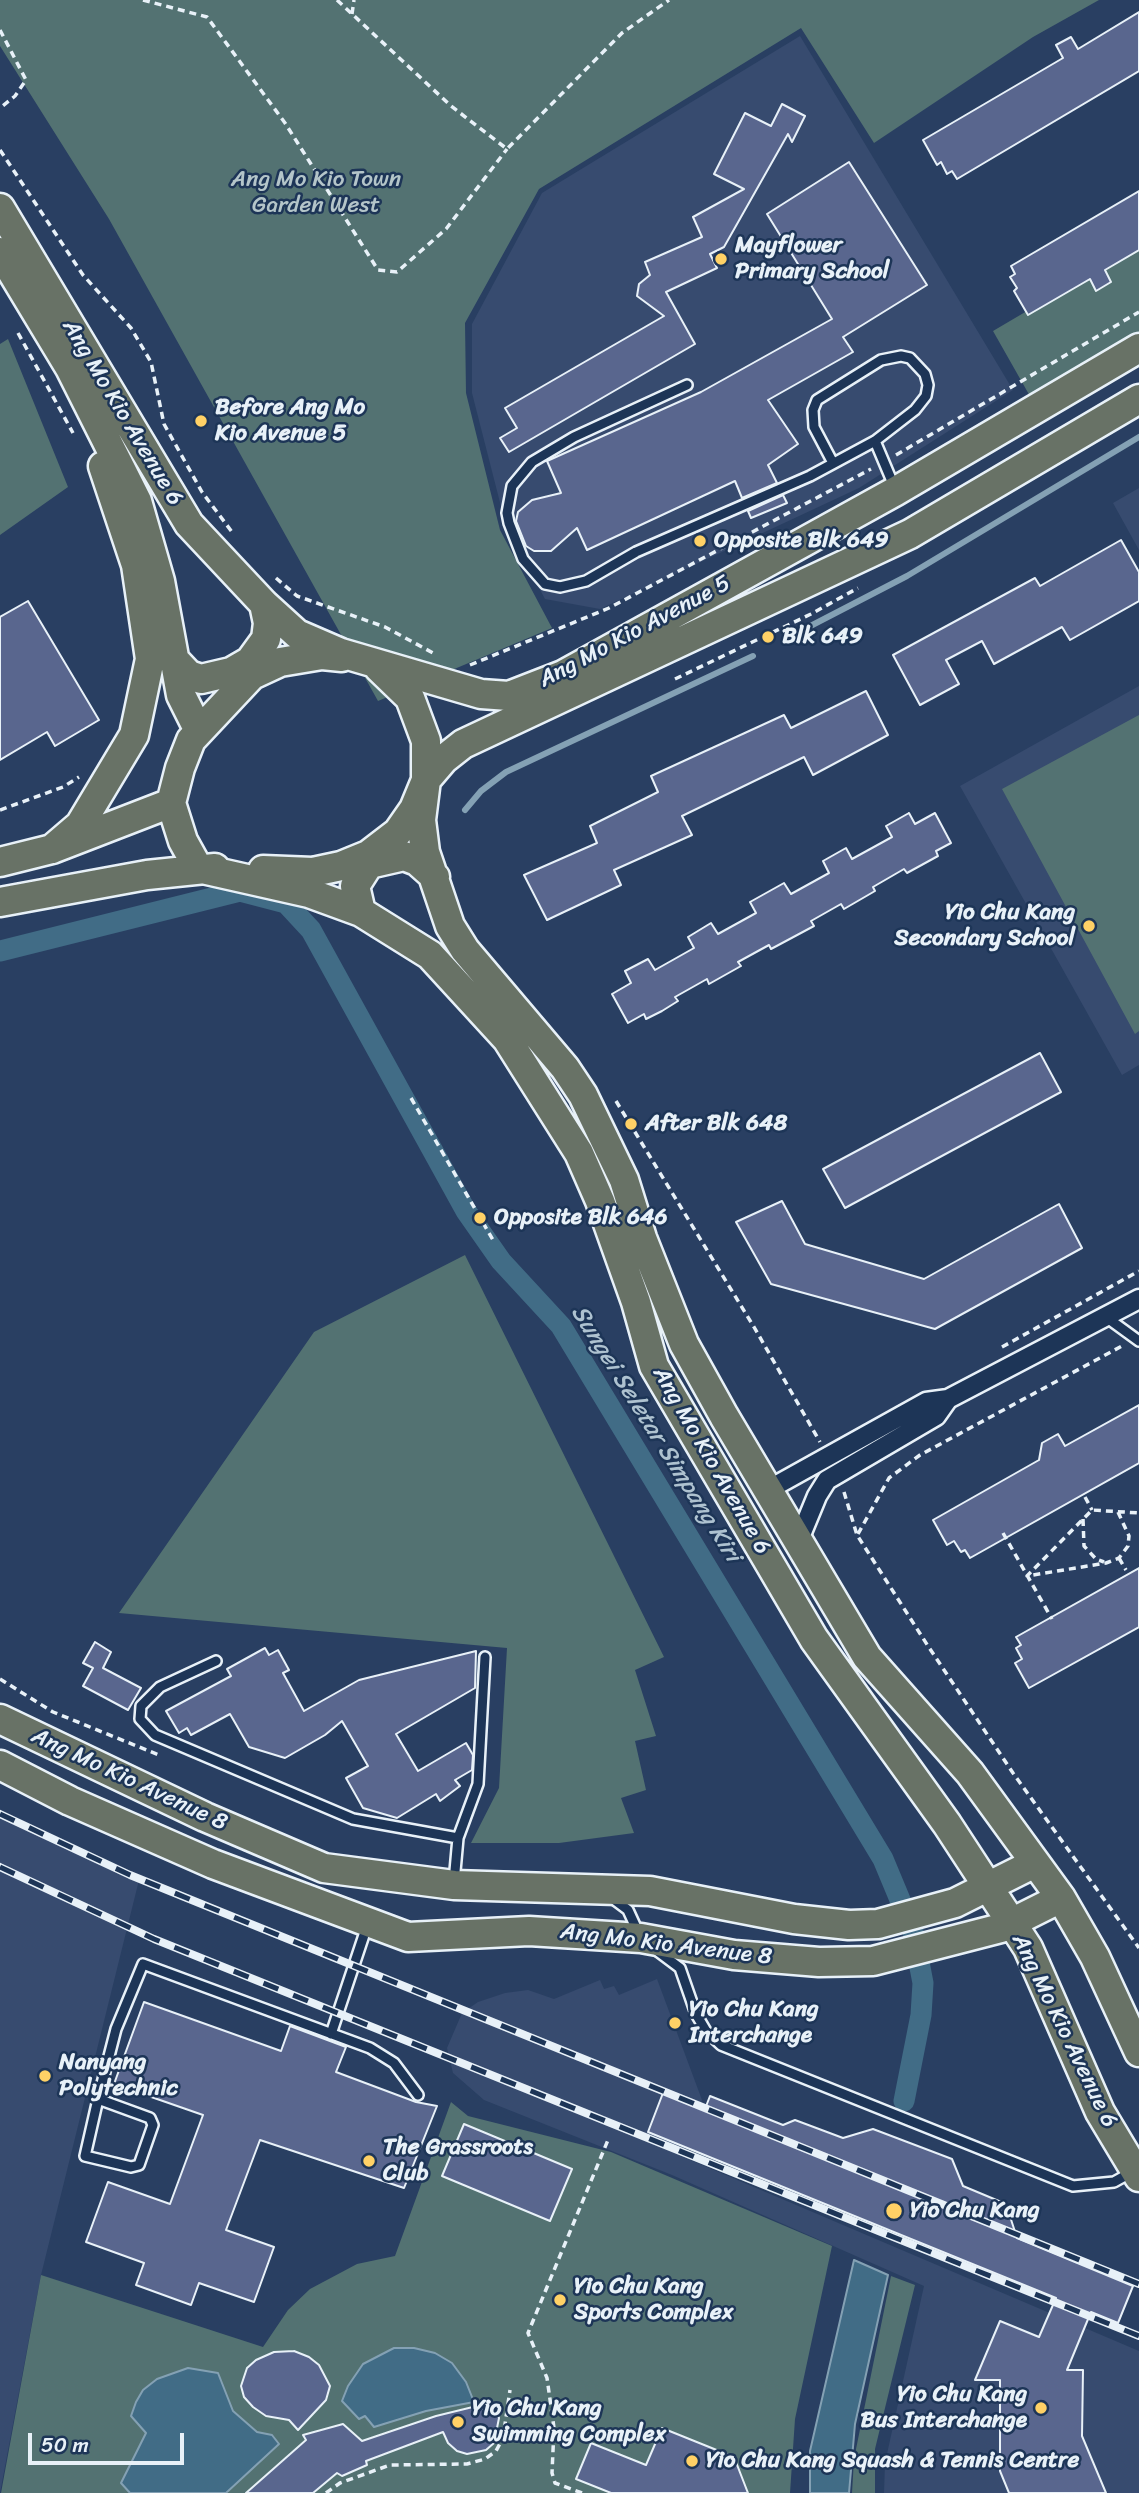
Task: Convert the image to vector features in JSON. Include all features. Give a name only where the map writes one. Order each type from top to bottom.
[{"type":"main road","name":"Ang Mo Kio Avenue 6","points":[[0,208],[189,524],[264,604],[297,634],[341,653],[372,661]]},
{"type":"main road","name":"Ang Mo Kio Avenue 6","points":[[0,252],[70,368],[136,501],[147,530],[181,695],[199,731]]},
{"type":"main road","name":"Ang Mo Kio Avenue 5","points":[[372,661],[444,685],[481,694],[509,696],[563,675],[896,491],[1139,348]]},
{"type":"main road","points":[[52,849],[80,825],[134,735],[149,659],[136,565],[70,368]]},
{"type":"main road","name":"Ang Mo Kio Avenue 5","points":[[426,780],[454,752],[487,733],[909,534],[1139,399]]},
{"type":"main road","points":[[173,658],[189,675],[201,679],[231,672],[250,661],[266,639],[268,623],[264,604]]},
{"type":"main road","points":[[660,620],[673,647]]},
{"type":"main road","points":[[0,902],[198,868],[313,872],[341,866],[369,855],[398,832],[414,809],[426,780],[426,741],[415,708],[405,692],[372,661],[322,655],[280,662],[252,674],[191,740],[180,768],[172,803],[183,841],[198,868]]},
{"type":"main road","points":[[435,877],[437,813],[446,785],[487,733]]},
{"type":"main road","name":"Ang Mo Kio Avenue 6","points":[[426,780],[421,820],[425,852],[450,926],[465,950],[565,1068],[588,1105],[624,1180],[642,1238],[684,1344],[766,1491],[867,1657],[970,1773],[1061,1898],[1095,1957],[1139,2052]]},
{"type":"main road","points":[[0,862],[52,849],[172,803]]},
{"type":"main road","points":[[361,912],[355,886],[369,864],[404,856],[417,862],[435,877]]},
{"type":"main road","name":"Ang Mo Kio Avenue 6","points":[[198,868],[309,893],[361,912],[430,955],[507,1039],[579,1153],[600,1200],[636,1302],[654,1366],[814,1639],[947,1824],[1012,1924],[1041,1977],[1100,2112],[1136,2174]]},
{"type":"main road","name":"Ang Mo Kio Avenue 8","points":[[0,1719],[205,1817],[324,1868],[454,1885],[650,1891],[794,1919],[849,1925],[878,1924],[955,1903],[1035,1863]]},
{"type":"main road","name":"Ang Mo Kio Avenue 8","points":[[0,1765],[70,1801],[214,1864],[408,1937],[529,1931],[641,1938],[734,1955],[819,1962],[873,1961],[1012,1924],[1061,1898]]},
{"type":"street","points":[[766,1491],[926,1402],[948,1399],[1139,1300]]},
{"type":"street","points":[[797,1542],[827,1480],[936,1416],[948,1399]]},
{"type":"lane","points":[[687,385],[574,437],[532,461],[512,485],[507,513],[509,523],[523,559],[545,583],[560,587],[586,581],[636,552],[834,463],[876,441],[915,410],[926,396],[925,374],[910,358],[901,356],[881,360],[817,400],[813,410],[814,427],[834,463]]},
{"type":"lane","points":[[876,441],[896,491]]},
{"type":"lane","points":[[1106,1317],[1137,1340]]},
{"type":"lane","points":[[454,1885],[458,1838],[478,1784],[485,1657]]},
{"type":"lane","points":[[216,1661],[160,1687],[141,1706],[140,1719],[155,1735],[353,1819],[458,1838]]},
{"type":"lane","points":[[588,1888],[617,1900],[628,1910],[641,1938],[680,1968],[695,2014],[706,2031],[721,2045],[1073,2186],[1114,2182],[1136,2174]]},
{"type":"lane","points":[[331,2034],[368,1923]]},
{"type":"lane","points":[[98,2099],[148,2116],[153,2125],[140,2162],[135,2167],[85,2157],[98,2099],[116,2029],[143,1964],[370,2048],[394,2063],[418,2095]]},
{"type":"path","points":[[143,0],[207,17],[285,123],[378,270],[397,272],[446,229],[506,149],[622,33],[669,0]]},
{"type":"path","points":[[337,0],[451,106],[506,149]]},
{"type":"path","points":[[352,14],[354,0]]},
{"type":"path","points":[[0,30],[26,80],[15,96],[0,108]]},
{"type":"path","points":[[0,150],[83,275],[131,328],[151,362],[164,424],[192,475],[239,540]]},
{"type":"path","points":[[13,323],[77,440]]},
{"type":"path","points":[[271,574],[297,596],[385,627],[440,657]]},
{"type":"path","points":[[462,668],[606,609]]},
{"type":"path","points":[[0,810],[63,787],[89,770]]},
{"type":"path","points":[[411,1098],[494,1240]]},
{"type":"path","points":[[857,1535],[889,1478],[920,1455],[1137,1340]]},
{"type":"path","points":[[1085,1497],[1092,1510]]},
{"type":"path","points":[[1027,1576],[1092,1510],[1139,1513]]},
{"type":"path","points":[[1027,1576],[1106,1563],[1119,1558],[1128,1546],[1129,1536],[1118,1512]]},
{"type":"path","points":[[1083,1519],[1084,1546],[1096,1559],[1106,1563]]},
{"type":"path","points":[[1003,1533],[1052,1619]]},
{"type":"path","points":[[1119,1558],[1126,1570]]},
{"type":"path","points":[[1082,1867],[1139,1948]]},
{"type":"path","points":[[582,2493],[555,2483],[552,2473],[554,2428],[549,2387],[528,2333],[608,2140]]},
{"type":"path","points":[[326,2493],[340,2483],[390,2465],[467,2463],[485,2459],[496,2451],[503,2438],[510,2390]]},
{"type":"shaded area","name":"Mayflower Primary School","points":[[800,36],[1013,390],[859,488],[600,609],[545,599],[506,526],[472,393],[472,324],[542,193]]},
{"type":"shaded area","points":[[1139,488],[1139,550],[1113,503]]},
{"type":"shaded area","name":"Yio Chu Kang Secondary School","points":[[1139,686],[1139,1065],[1122,1075],[960,786]]},
{"type":"shaded area","name":"Nanyang Polytechnic","points":[[0,1811],[140,1876],[41,2275],[0,2493]]},
{"type":"shaded area","name":"Yio Chu Kang Bus Interchange","points":[[657,1979],[702,2100],[681,2156],[1139,2351],[1139,2493],[884,2493],[885,2463],[924,2286],[672,2175],[484,2100],[453,2073],[447,2048],[462,2013],[478,2002],[505,1993],[528,1990],[554,1999],[600,1980],[604,1989],[614,1986],[619,1995]]},
{"type":"shaded area","points":[[854,2260],[888,2275],[855,2424],[849,2493],[810,2493],[810,2451]]},
{"type":"shaded area","points":[[394,2348],[414,2348],[435,2353],[452,2363],[466,2382],[474,2402],[426,2411],[374,2427],[365,2416],[359,2419],[342,2401],[348,2386],[363,2364]]},
{"type":"shaded area","points":[[188,2368],[218,2373],[233,2411],[257,2432],[272,2435],[279,2444],[226,2493],[130,2493],[121,2483],[146,2433],[131,2416],[136,2402],[143,2390],[157,2379]]},
{"type":"green space","name":"Ang Mo Kio Town Garden West","points":[[0,0],[1099,0],[1033,37],[874,143],[801,28],[539,189],[465,323],[466,393],[500,530],[552,628],[378,701],[109,219],[0,46]]},
{"type":"green space","points":[[1139,245],[1139,333],[1031,398],[993,331]]},
{"type":"green space","points":[[8,339],[68,487],[0,535],[0,344]]},
{"type":"green space","name":"Yio Chu Kang Secondary School","points":[[1139,715],[1139,1031],[1135,1034],[1002,789]]},
{"type":"green space","points":[[465,1255],[664,1657],[635,1670],[656,1736],[635,1741],[646,1790],[621,1798],[634,1833],[559,1843],[471,1843],[499,1788],[507,1648],[119,1613],[314,1332]]},
{"type":"green space","name":"Yio Chu Kang Sports Complex","points":[[451,2102],[468,2116],[611,2152],[832,2246],[795,2419],[790,2493],[1,2493],[41,2275],[263,2347],[288,2310],[310,2289],[357,2264],[395,2256]]},
{"type":"green space","points":[[891,2276],[915,2285],[875,2449],[875,2493],[852,2493],[854,2459]]},
{"type":"building","points":[[1139,12],[1139,71],[957,179],[952,171],[947,174],[941,162],[937,165],[923,140],[1063,58],[1056,45],[1071,37],[1078,49]]},
{"type":"building","points":[[782,104],[805,116],[792,142],[788,134],[724,247],[710,254],[717,268],[666,292],[695,344],[509,452],[500,438],[517,428],[505,408],[664,316],[637,296],[639,284],[650,275],[645,262],[702,237],[693,217],[744,189],[714,174],[745,113],[771,126]]},
{"type":"building","points":[[849,162],[927,285],[843,337],[853,352],[768,400],[798,444],[768,465],[777,483],[742,498],[735,481],[587,550],[577,528],[551,551],[534,551],[526,546],[516,521],[518,512],[532,500],[561,493],[547,461],[701,392],[832,319],[767,214]]},
{"type":"building","points":[[1139,191],[1139,250],[1105,270],[1111,282],[1096,291],[1090,279],[1028,315],[1014,291],[1017,288],[1010,277],[1015,274],[1011,266]]},
{"type":"building","points":[[783,495],[787,503],[751,518],[748,511]]},
{"type":"building","points":[[1121,540],[1139,572],[1139,601],[1070,640],[1062,627],[994,664],[982,641],[946,660],[959,684],[920,705],[893,655],[1035,578],[1040,586]]},
{"type":"building","points":[[28,601],[99,720],[55,746],[47,732],[0,760],[0,617]]},
{"type":"building","points":[[866,691],[888,735],[813,775],[804,757],[682,816],[692,835],[614,870],[621,885],[547,920],[524,875],[597,843],[590,826],[658,792],[651,776],[784,715],[791,728]]},
{"type":"building","points":[[909,813],[915,824],[935,813],[951,843],[936,851],[938,856],[907,873],[904,869],[873,887],[875,891],[844,909],[841,904],[811,921],[814,926],[771,949],[769,945],[738,962],[741,966],[709,984],[707,979],[675,997],[678,1001],[662,1011],[646,1019],[644,1014],[628,1023],[612,994],[631,983],[625,971],[648,959],[655,970],[694,948],[688,937],[711,923],[718,934],[756,913],[750,902],[784,883],[791,894],[829,873],[823,861],[846,848],[852,859],[892,837],[886,826]]},
{"type":"building","points":[[1040,1053],[1061,1092],[845,1208],[823,1169]]},
{"type":"building","points":[[782,1201],[805,1244],[924,1279],[1059,1204],[1082,1248],[935,1329],[771,1284],[736,1222]]},
{"type":"building","points":[[1139,1405],[1139,1463],[970,1558],[965,1550],[961,1552],[954,1541],[947,1545],[933,1520],[1039,1460],[1042,1443],[1058,1434],[1065,1446]]},
{"type":"building","points":[[1139,1568],[1139,1627],[1029,1688],[1015,1663],[1022,1659],[1016,1648],[1021,1645],[1016,1637]]},
{"type":"building","points":[[95,1642],[111,1652],[103,1668],[141,1688],[128,1710],[83,1686],[93,1668],[83,1663]]},
{"type":"building","points":[[265,1648],[269,1655],[278,1650],[289,1670],[283,1673],[304,1711],[359,1680],[476,1651],[475,1688],[396,1734],[418,1771],[466,1743],[473,1755],[472,1770],[455,1780],[460,1786],[440,1801],[436,1794],[397,1818],[363,1808],[346,1778],[368,1766],[342,1721],[325,1735],[285,1758],[249,1747],[230,1714],[191,1735],[187,1728],[179,1733],[166,1711],[231,1676],[227,1669]]},
{"type":"building","name":"The Grassroots Club","points":[[144,2002],[281,2051],[290,2026],[346,2047],[336,2072],[416,2102],[437,2106],[404,2188],[260,2140],[226,2230],[274,2247],[254,2302],[199,2283],[191,2305],[136,2285],[144,2263],[86,2242],[108,2182],[170,2204],[203,2115],[114,2084]]},
{"type":"building","points":[[663,2093],[705,2109],[710,2096],[783,2125],[795,2120],[843,2138],[873,2129],[952,2159],[963,2186],[1006,2204],[1017,2238],[1133,2286],[1118,2323],[1091,2312],[1067,2370],[1083,2370],[1082,2436],[1106,2493],[1009,2493],[1000,2471],[1000,2380],[975,2380],[1000,2321],[1039,2337],[1056,2298],[648,2132]]},
{"type":"building","points":[[464,2124],[572,2169],[550,2221],[442,2176]]},
{"type":"building","points":[[294,2351],[319,2365],[330,2386],[326,2400],[298,2430],[289,2420],[266,2416],[253,2407],[244,2397],[241,2386],[247,2368],[256,2360],[274,2352]]},
{"type":"building","name":"Yio Chu Kang Swimming Complex","points":[[481,2405],[483,2409],[495,2409],[499,2418],[494,2443],[486,2450],[467,2454],[457,2451],[448,2443],[443,2432],[366,2461],[367,2465],[342,2476],[337,2473],[313,2493],[246,2493],[306,2440],[303,2435],[343,2424],[362,2441],[436,2416]]},
{"type":"building","name":"Yio Chu Kang Squash & Tennis Centre","points":[[662,2428],[734,2457],[748,2493],[611,2493],[576,2479],[591,2443],[646,2465]]},
{"type":"waterway","points":[[795,634],[907,576],[1139,437]]},
{"type":"waterway","points":[[465,810],[481,791],[506,772],[753,656]]},
{"type":"waterway","name":"Sungei Seletar Simpang Kiri","points":[[0,951],[240,891],[286,903],[311,930],[466,1211],[501,1261],[561,1326],[883,1859],[913,1931],[923,1983],[921,2015],[904,2101]]},
{"type":"waterway","name":"Sungei Seletar Simpang Kiri","points":[[352,993],[352,1007]]},
{"type":"railway","points":[[0,1814],[130,1875],[1139,2284]]},
{"type":"railway","points":[[0,1867],[154,1939],[1139,2336]]},
{"type":"place","name":"Mayflower Primary School","points":[[721,259]]},
{"type":"place","name":"Before Ang Mo Kio Avenue 5","points":[[201,421]]},
{"type":"place","name":"Opposite Blk 649","points":[[700,541]]},
{"type":"place","name":"Blk 649","points":[[768,637]]},
{"type":"place","name":"Yio Chu Kang Secondary School","points":[[1089,926]]},
{"type":"place","name":"After Blk 648","points":[[631,1124]]},
{"type":"place","name":"Opposite Blk 646","points":[[480,1218]]},
{"type":"place","name":"Yio Chu Kang Interchange","points":[[675,2023]]},
{"type":"place","name":"Nanyang Polytechnic","points":[[45,2076]]},
{"type":"place","name":"The Grassroots Club","points":[[369,2161]]},
{"type":"place","name":"Yio Chu Kang","points":[[894,2211]]},
{"type":"place","name":"Yio Chu Kang Sports Complex","points":[[560,2300]]},
{"type":"place","name":"Yio Chu Kang Bus Interchange","points":[[1041,2408]]},
{"type":"place","name":"Yio Chu Kang Swimming Complex","points":[[458,2422]]},
{"type":"place","name":"Yio Chu Kang Squash & Tennis Centre","points":[[692,2461]]}]
